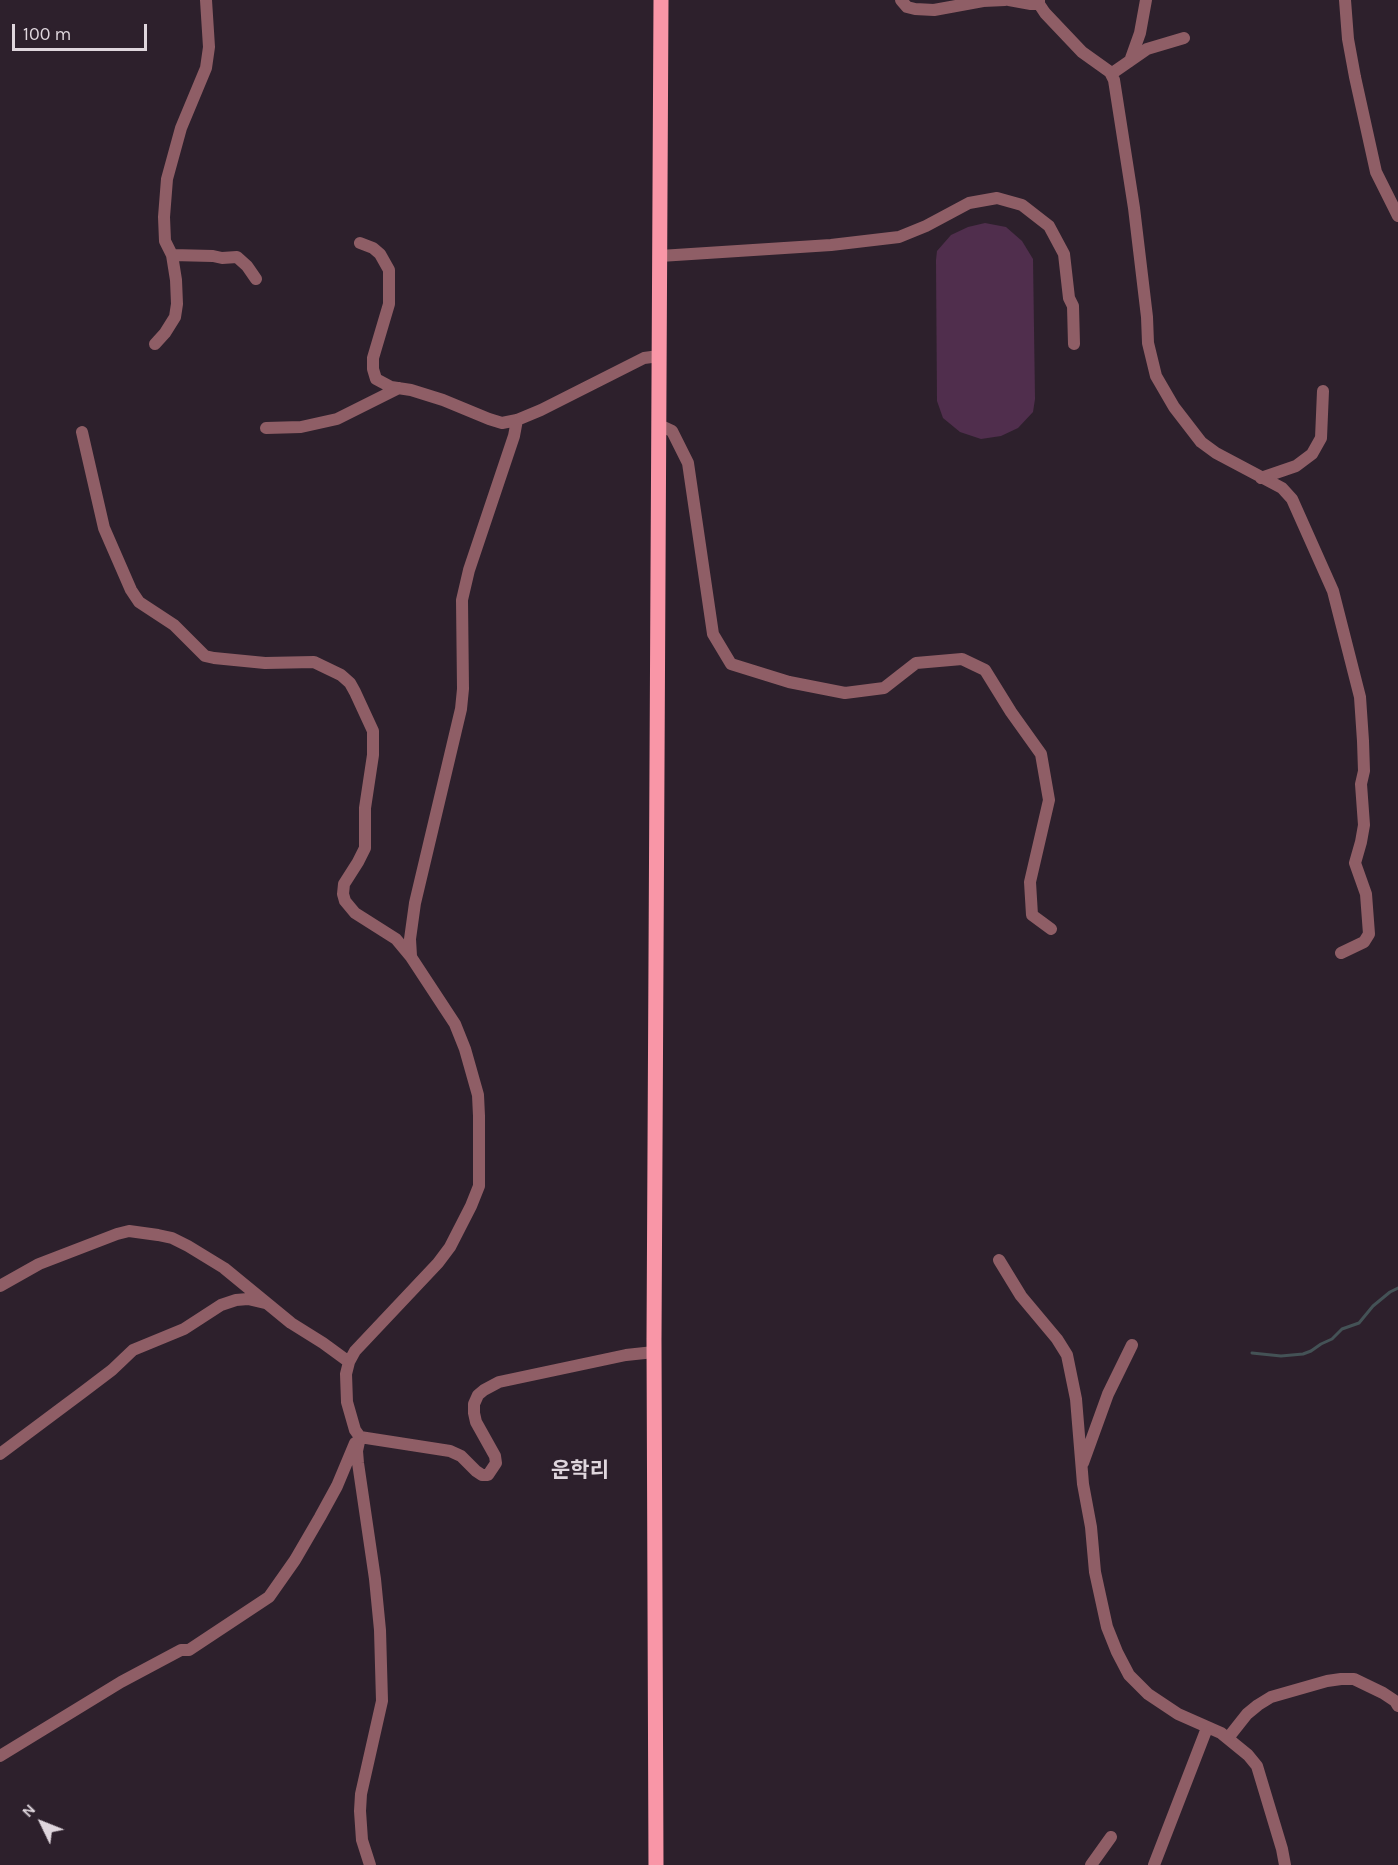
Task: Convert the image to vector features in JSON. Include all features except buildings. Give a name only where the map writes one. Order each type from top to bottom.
[{"type":"main road","points":[[656,1865],[654,1352],[661,0]]},
{"type":"street","points":[[154,344],[165,333],[175,317],[177,304],[172,255],[165,241],[167,179],[181,128],[206,68],[209,47],[206,0]]},
{"type":"street","points":[[900,0],[907,7],[924,10],[1005,0]]},
{"type":"street","points":[[1009,0],[1031,4],[1039,2],[1045,14],[1082,52],[1111,74],[1114,80],[1133,197],[1148,343],[1156,376],[1174,407],[1201,442],[1216,453],[1282,488],[1298,508],[1333,591],[1360,697],[1364,825],[1362,842],[1355,863],[1366,894],[1369,934],[1364,942],[1341,953]]},
{"type":"street","points":[[1130,61],[1140,33],[1146,0]]},
{"type":"street","points":[[1345,0],[1348,39],[1376,172],[1398,216]]},
{"type":"street","points":[[1111,74],[1147,49],[1184,38]]},
{"type":"street","points":[[660,256],[831,245],[899,237],[926,226],[969,203],[997,198],[1022,205],[1049,226],[1064,254],[1069,298],[1073,306],[1074,344]]},
{"type":"street","points":[[360,243],[374,248],[389,270],[388,304],[373,358],[373,369],[376,379],[391,387],[443,400],[502,423],[542,410],[644,358],[659,356]]},
{"type":"street","points":[[172,255],[237,257],[256,279]]},
{"type":"street","points":[[266,428],[301,427],[337,419],[399,388]]},
{"type":"street","points":[[1262,478],[1296,466],[1312,454],[1321,438],[1323,392]]},
{"type":"street","points":[[411,957],[410,939],[413,913],[461,709],[463,689],[462,600],[469,570],[514,436],[517,420]]},
{"type":"street","points":[[659,425],[672,431],[688,463],[713,634],[731,664],[789,682],[845,693],[884,688],[916,663],[962,659],[985,670],[1041,754],[1049,800],[1030,882],[1032,915],[1051,929]]},
{"type":"street","points":[[82,432],[104,528],[131,590],[139,602],[174,625],[205,656],[265,663],[314,662],[333,670],[350,682],[373,731],[374,743],[365,808],[365,848],[344,884],[345,901],[356,913],[396,939],[411,957],[455,1024],[465,1048],[478,1095],[479,1186],[450,1247],[438,1263],[355,1351],[349,1362],[345,1380],[347,1402],[355,1430],[360,1437],[450,1451],[461,1456],[476,1471],[488,1475],[496,1463],[495,1456],[476,1422],[474,1413],[474,1404],[478,1395],[484,1390],[498,1382],[626,1355],[654,1352]]},
{"type":"street","points":[[0,1286],[39,1264],[117,1234],[129,1231],[165,1236],[188,1246],[224,1268],[291,1323],[349,1362]]},
{"type":"street","points":[[999,1260],[1021,1296],[1057,1339],[1067,1355],[1077,1399],[1077,1422],[1095,1572],[1107,1627],[1117,1652],[1129,1675],[1148,1694],[1179,1714],[1228,1738],[1257,1766],[1285,1865]]},
{"type":"street","points":[[0,1454],[112,1370],[133,1350],[184,1329],[220,1305],[248,1299],[267,1303]]},
{"type":"street","points":[[1082,1467],[1108,1394],[1132,1345]]},
{"type":"street","points":[[0,1756],[121,1682],[181,1650],[189,1650],[269,1597],[289,1569],[320,1517],[360,1437]]},
{"type":"street","points":[[360,1437],[357,1451],[375,1579],[380,1630],[382,1701],[361,1794],[362,1840],[370,1865]]},
{"type":"street","points":[[1228,1738],[1247,1714],[1271,1697],[1327,1681],[1354,1679],[1383,1693],[1395,1701],[1398,1706]]},
{"type":"street","points":[[1154,1865],[1207,1728]]},
{"type":"street","points":[[1092,1865],[1111,1838]]},
{"type":"shaded area","points":[[985,223],[1006,227],[1022,241],[1033,259],[1035,399],[1033,412],[1018,428],[1001,436],[981,439],[960,432],[943,418],[937,401],[936,260],[937,251],[951,235],[968,227]]},
{"type":"waterway","points":[[1252,1353],[1281,1356],[1311,1351],[1332,1339],[1342,1329],[1359,1323],[1373,1306],[1398,1288]]},
{"type":"district","name":"운학리","points":[[580,1471]]}]
